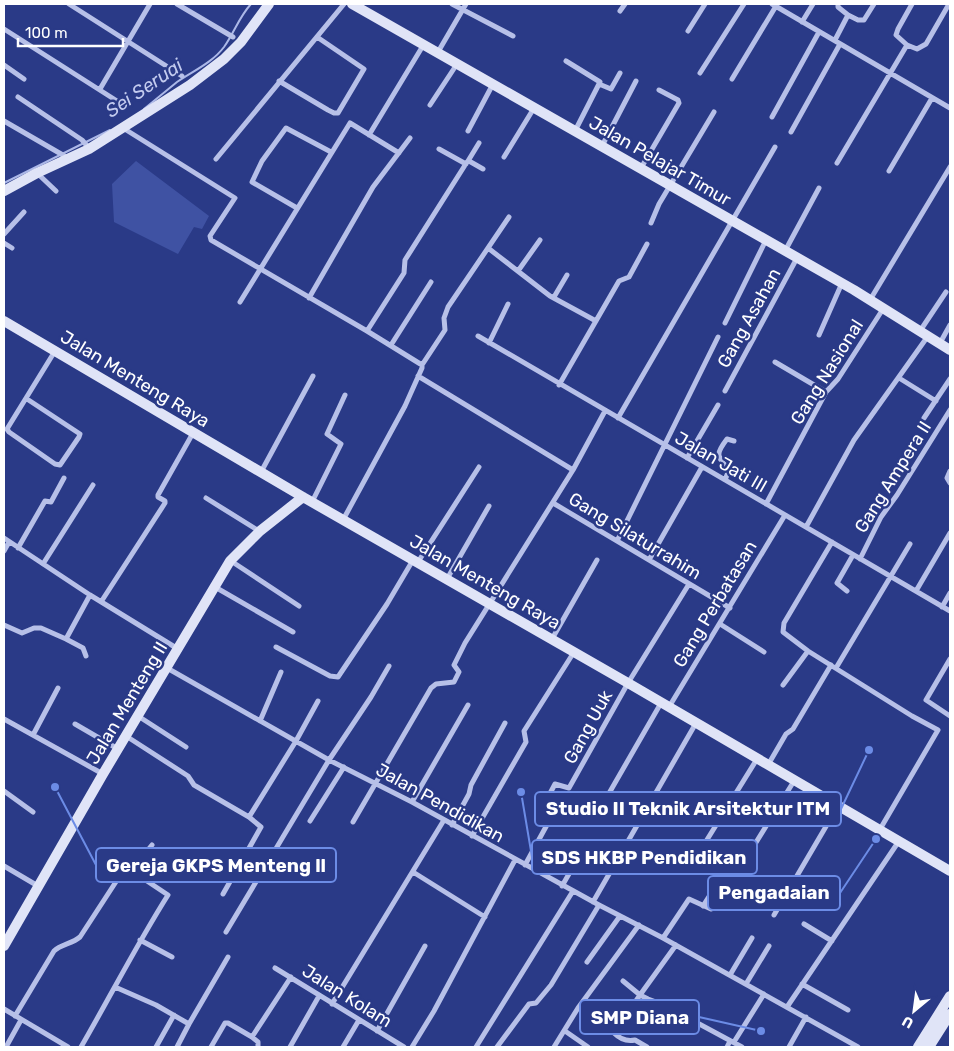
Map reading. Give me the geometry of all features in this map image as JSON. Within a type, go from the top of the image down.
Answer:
[{"type":"street","points":[[68,4],[182,76]]},
{"type":"street","points":[[100,89],[150,4]]},
{"type":"street","points":[[177,4],[231,36]]},
{"type":"street","points":[[4,191],[86,144],[122,127],[190,85],[224,59],[241,42],[269,4]]},
{"type":"street","points":[[216,159],[344,4]]},
{"type":"street","name":"Jalan Pelajar Timur","points":[[352,4],[842,283],[950,350]]},
{"type":"street","points":[[452,4],[513,36]]},
{"type":"street","points":[[438,52],[466,4]]},
{"type":"street","points":[[620,11],[625,4]]},
{"type":"street","points":[[688,31],[704,4]]},
{"type":"street","points":[[700,73],[744,4]]},
{"type":"street","points":[[802,22],[813,4]]},
{"type":"street","points":[[838,4],[838,8],[858,20],[864,20],[874,4]]},
{"type":"street","points":[[912,4],[896,33],[907,44],[917,48],[926,44],[949,4]]},
{"type":"street","points":[[732,79],[774,5],[950,107]]},
{"type":"street","points":[[791,132],[837,42],[848,15]]},
{"type":"street","points":[[4,29],[117,101]]},
{"type":"street","points":[[772,117],[819,32]]},
{"type":"street","points":[[279,81],[328,110],[338,113],[364,69],[317,37]]},
{"type":"street","points":[[369,135],[424,44]]},
{"type":"street","points":[[837,163],[907,44]]},
{"type":"street","points":[[566,61],[599,80],[599,84],[575,131]]},
{"type":"street","points":[[430,106],[457,63]]},
{"type":"street","points":[[4,64],[24,79]]},
{"type":"street","points":[[599,84],[611,89],[620,73]]},
{"type":"street","points":[[602,146],[636,81]]},
{"type":"street","points":[[468,131],[493,84]]},
{"type":"street","points":[[641,169],[679,103],[678,100],[659,90]]},
{"type":"street","points":[[18,97],[86,144]]},
{"type":"street","points":[[889,171],[932,98]]},
{"type":"street","points":[[504,157],[534,108]]},
{"type":"street","points":[[651,223],[656,210],[714,112]]},
{"type":"street","points":[[4,121],[66,157]]},
{"type":"street","points":[[240,302],[350,123],[399,153]]},
{"type":"street","points":[[122,127],[234,198],[210,239],[422,365]]},
{"type":"street","points":[[297,208],[252,182],[262,161],[286,128],[331,152]]},
{"type":"street","points":[[309,298],[374,187],[410,138]]},
{"type":"street","points":[[367,331],[404,273],[406,260],[479,143]]},
{"type":"street","points":[[618,418],[774,147]]},
{"type":"street","points":[[439,149],[483,169]]},
{"type":"street","points":[[870,300],[950,167]]},
{"type":"street","points":[[36,173],[56,191]]},
{"type":"street","points":[[785,251],[819,188]]},
{"type":"street","points":[[4,234],[24,212]]},
{"type":"street","points":[[343,520],[405,406],[422,365],[445,329],[444,318],[448,307],[509,217]]},
{"type":"street","points":[[518,271],[540,240]]},
{"type":"street","points":[[725,323],[766,240]]},
{"type":"street","points":[[4,243],[12,248]]},
{"type":"street","points":[[559,385],[619,280],[629,277],[647,244]]},
{"type":"street","points":[[488,248],[554,297],[596,321]]},
{"type":"street","name":"Gang Asahan","points":[[725,391],[797,258]]},
{"type":"street","points":[[554,297],[567,275]]},
{"type":"street","points":[[391,345],[431,282]]},
{"type":"street","points":[[819,334],[842,283]]},
{"type":"street","points":[[806,527],[854,440],[899,378],[946,292]]},
{"type":"street","points":[[489,343],[508,304]]},
{"type":"street","name":"Gang Nasional","points":[[766,504],[826,392],[838,379],[883,308]]},
{"type":"street","name":"Jalan Menteng Raya","points":[[4,321],[307,500],[552,639],[879,831],[950,870]]},
{"type":"street","points":[[940,343],[950,325]]},
{"type":"street","name":"Jalan Jati III","points":[[478,336],[559,385],[950,611]]},
{"type":"street","points":[[616,541],[718,337]]},
{"type":"street","points":[[27,399],[80,434],[80,437],[60,465],[55,464],[8,430],[9,424],[27,399],[55,351]]},
{"type":"street","points":[[775,362],[826,392]]},
{"type":"street","points":[[261,472],[313,376]]},
{"type":"street","points":[[418,376],[572,470]]},
{"type":"street","points":[[899,378],[936,401]]},
{"type":"street","points":[[924,418],[950,379]]},
{"type":"street","points":[[307,500],[341,444],[327,434],[345,395]]},
{"type":"street","points":[[687,458],[718,405]]},
{"type":"street","name":"Gang Ampera II","points":[[860,559],[881,517],[897,495],[950,410]]},
{"type":"street","points":[[354,822],[432,686],[454,682],[459,672],[454,665],[489,604],[553,502],[605,411]]},
{"type":"street","points":[[101,602],[165,503],[165,501],[158,497],[158,494],[193,432]]},
{"type":"street","points":[[725,480],[729,470],[718,454],[726,439],[734,441]]},
{"type":"street","points":[[276,647],[330,676],[338,677],[479,467]]},
{"type":"street","points":[[649,560],[702,467]]},
{"type":"street","points":[[950,471],[947,478],[950,483]]},
{"type":"street","points":[[18,548],[45,501],[51,502],[64,478]]},
{"type":"street","points":[[43,564],[93,485]]},
{"type":"street","points":[[206,498],[260,532]]},
{"type":"street","name":"Jalan Menteng II","points":[[4,946],[103,774],[230,561],[260,532],[307,500]]},
{"type":"street","name":"Gang Silaturrahim","points":[[553,502],[730,608]]},
{"type":"street","points":[[446,579],[489,506]]},
{"type":"street","name":"Gang Perbatasan","points":[[604,802],[665,705],[720,624],[785,515]]},
{"type":"street","points":[[916,591],[950,533]]},
{"type":"street","points":[[4,550],[6,540],[101,602],[178,649]]},
{"type":"street","points":[[832,542],[782,627],[784,633],[808,652],[938,730],[879,831]]},
{"type":"street","points":[[836,668],[910,544]]},
{"type":"street","points":[[847,591],[838,583],[853,555]]},
{"type":"street","points":[[552,639],[597,560]]},
{"type":"street","points":[[230,561],[299,606]]},
{"type":"street","name":"Gang Uuk","points":[[525,865],[548,823],[538,816],[555,784],[569,788],[628,683],[689,584]]},
{"type":"street","points":[[214,587],[293,632]]},
{"type":"street","points":[[942,607],[950,593]]},
{"type":"street","points":[[66,639],[90,595]]},
{"type":"street","points":[[720,624],[764,652]]},
{"type":"street","points":[[4,625],[22,633],[34,628],[45,628],[83,648],[86,656]]},
{"type":"street","points":[[472,836],[526,742],[524,731],[574,652]]},
{"type":"street","points":[[783,685],[808,652]]},
{"type":"street","points":[[950,659],[926,700],[950,716]]},
{"type":"street","points":[[768,766],[786,734],[793,729],[830,665]]},
{"type":"street","points":[[226,932],[329,760],[390,666]]},
{"type":"street","name":"Jalan Pendidikan","points":[[167,668],[329,760],[412,802],[562,886],[676,945],[858,1047]]},
{"type":"street","points":[[260,721],[281,672]]},
{"type":"street","points":[[33,735],[58,688]]},
{"type":"street","points":[[249,817],[296,741],[318,701]]},
{"type":"street","points":[[412,802],[468,705]]},
{"type":"street","points":[[138,716],[186,747]]},
{"type":"street","points":[[4,719],[103,774]]},
{"type":"street","points":[[452,825],[505,723]]},
{"type":"street","points":[[593,902],[696,723]]},
{"type":"street","points":[[75,724],[118,749]]},
{"type":"street","points":[[126,736],[188,776],[194,785],[249,817],[261,828],[223,894]]},
{"type":"street","points":[[685,866],[705,842],[757,759]]},
{"type":"street","points":[[310,821],[344,767]]},
{"type":"street","points":[[748,857],[794,781]]},
{"type":"street","points":[[4,791],[33,812]]},
{"type":"street","points":[[774,915],[838,806]]},
{"type":"street","points":[[332,1004],[444,820]]},
{"type":"street","points":[[787,1007],[899,841]]},
{"type":"street","points":[[15,1016],[54,951],[57,948],[71,944],[80,937],[117,879],[128,866],[143,856],[152,845]]},
{"type":"street","points":[[562,886],[581,853]]},
{"type":"street","points":[[703,906],[734,857]]},
{"type":"street","points":[[412,1047],[434,1011],[515,860]]},
{"type":"street","points":[[4,866],[38,886]]},
{"type":"street","points":[[81,1047],[140,940],[168,894],[144,880],[128,866]]},
{"type":"street","points":[[412,872],[485,917]]},
{"type":"street","points":[[476,1047],[573,891]]},
{"type":"street","points":[[663,938],[689,899],[711,910]]},
{"type":"street","points":[[497,1047],[529,1004],[536,1003],[551,985],[599,905]]},
{"type":"street","points":[[586,962],[620,916]]},
{"type":"street","points":[[804,924],[832,941]]},
{"type":"street","points":[[554,1047],[578,1008],[639,925]]},
{"type":"street","points":[[730,975],[752,938]]},
{"type":"street","points":[[140,940],[172,957]]},
{"type":"street","points":[[647,1047],[635,1040],[627,1042],[614,1033],[676,945]]},
{"type":"street","points":[[377,1031],[425,946]]},
{"type":"street","points":[[746,984],[769,946]]},
{"type":"street","points":[[176,1047],[228,956]]},
{"type":"street","name":"Jalan Kolam","points":[[276,968],[404,1047]]},
{"type":"street","points":[[252,1037],[291,978]]},
{"type":"street","points":[[623,981],[648,999],[664,1005],[742,1047]]},
{"type":"street","points":[[802,984],[848,1010]]},
{"type":"street","points":[[115,987],[156,1005],[189,1024]]},
{"type":"street","points":[[726,1047],[732,1042],[764,994]]},
{"type":"street","points":[[290,1047],[319,996]]},
{"type":"street","points":[[918,1047],[950,996]]},
{"type":"street","points":[[4,1009],[68,1047]]},
{"type":"street","points":[[929,1047],[950,1014]]},
{"type":"street","points":[[156,1047],[174,1015]]},
{"type":"street","points":[[789,1047],[806,1017]]},
{"type":"street","points":[[6,1047],[21,1020]]},
{"type":"street","points":[[343,1047],[359,1020]]},
{"type":"street","points":[[211,1047],[224,1023],[228,1023],[252,1037],[258,1042],[258,1047]]},
{"type":"street","points":[[564,1031],[588,1047]]},
{"type":"shaded area","points":[[136,161],[209,216],[202,229],[194,227],[178,254],[114,222],[112,184]]},
{"type":"waterway","name":"Sei Seruai","points":[[144,109],[177,82],[219,53],[228,42],[243,14],[251,4]]},
{"type":"waterway","name":"Sei Seruai","points":[[4,183],[110,130]]},
{"type":"place","name":"Studio II Teknik Arsitektur ITM","points":[[869,750]]},
{"type":"place","name":"Gereja GKPS Menteng ll","points":[[55,787]]},
{"type":"place","name":"SDS HKBP Pendidikan","points":[[521,792]]},
{"type":"place","name":"Pengadaian","points":[[876,839]]},
{"type":"place","name":"SMP Diana","points":[[761,1031]]}]
